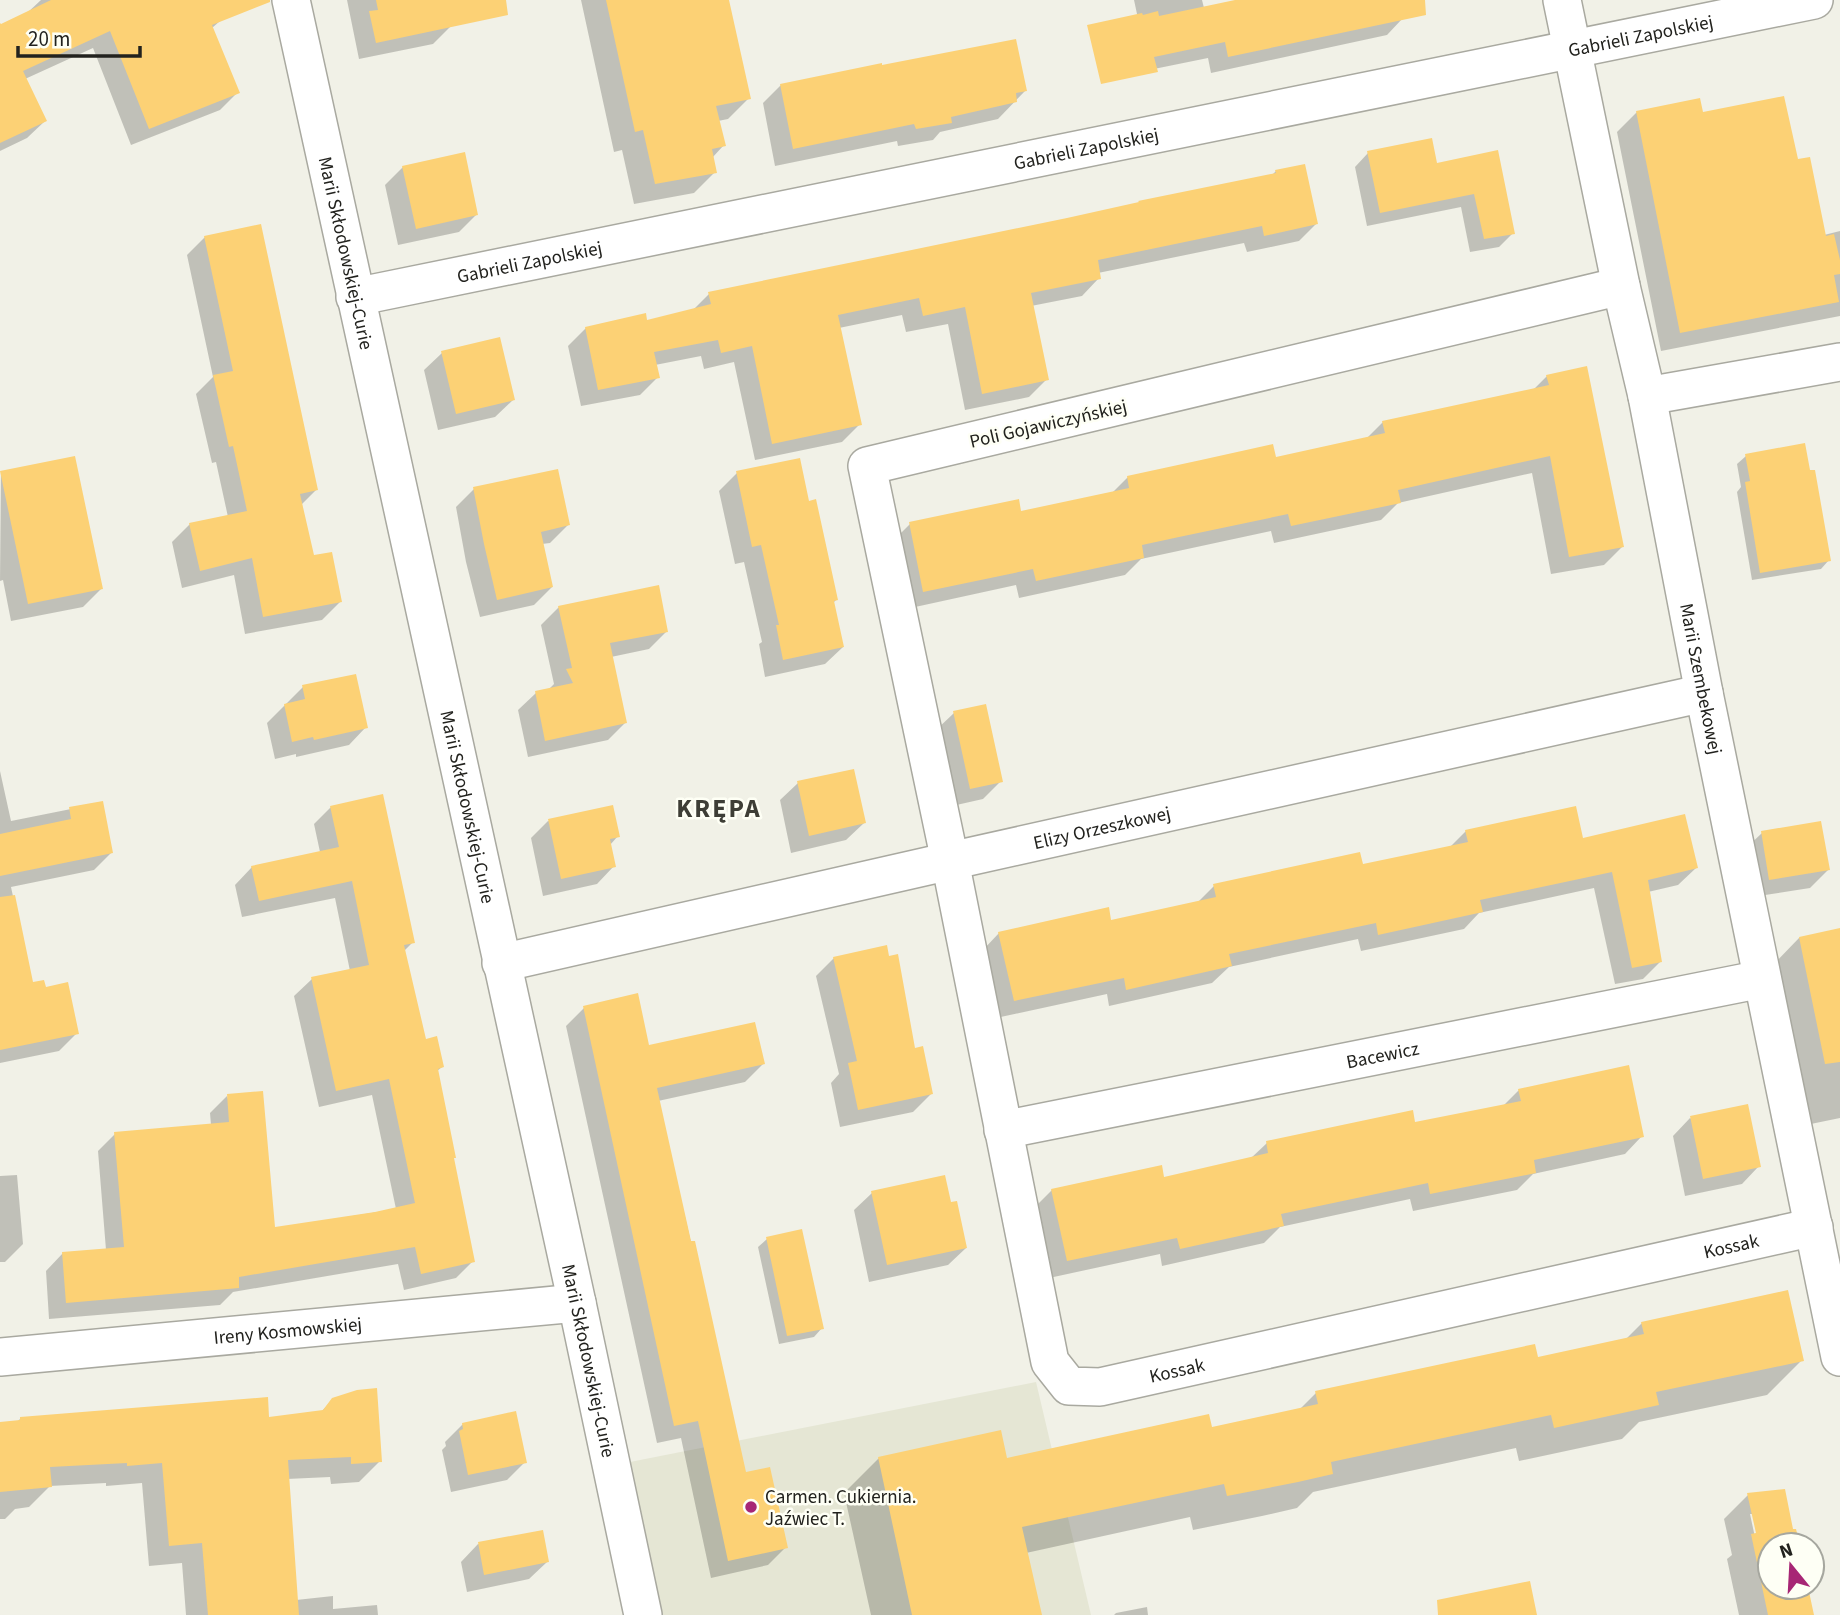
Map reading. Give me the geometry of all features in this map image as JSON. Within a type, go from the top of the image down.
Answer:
[{"type":"street","name":"Marii Skłodowskiej-Curie","points":[[291,0],[643,1615]]},
{"type":"street","name":"Marii Szembekowej","points":[[1562,0],[1621,286],[1647,396],[1704,693],[1840,1357]]},
{"type":"street","name":"Gabrieli Zapolskiej","points":[[355,297],[1814,0]]},
{"type":"street","name":"Poli Gojawiczyńskiej","points":[[950,861],[867,466],[1621,286]]},
{"type":"street","points":[[1647,396],[1840,362]]},
{"type":"street","name":"Elizy Orzeszkowej","points":[[501,963],[1704,693]]},
{"type":"street","name":"Kossak","points":[[950,861],[1050,1362],[1069,1386],[1100,1387],[1814,1227]]},
{"type":"street","name":"Bacewicz","points":[[1003,1130],[1762,979]]},
{"type":"street","name":"Ireny Kosmowskiej","points":[[0,1357],[576,1303]]},
{"type":"shaded area","points":[[1036,1382],[1091,1615],[662,1615],[630,1462]]},
{"type":"building","points":[[51,0],[270,2],[212,25],[240,93],[149,129],[110,31],[23,71],[47,121],[0,143],[0,23]]},
{"type":"building","points":[[376,0],[506,0],[508,15],[376,43],[369,11],[378,10]]},
{"type":"building","points":[[606,0],[729,0],[751,99],[716,106],[726,146],[712,149],[717,173],[655,184],[643,130],[635,132]]},
{"type":"building","points":[[1235,0],[1425,0],[1426,15],[1228,57],[1225,42],[1154,57],[1158,72],[1101,84],[1087,25],[1158,11],[1159,16]]},
{"type":"building","points":[[1016,39],[1027,91],[1016,93],[1017,102],[951,117],[952,123],[916,129],[914,124],[793,149],[780,84]]},
{"type":"building","points":[[1784,96],[1798,159],[1810,157],[1826,236],[1834,234],[1840,260],[1840,274],[1834,275],[1839,302],[1680,333],[1636,111],[1700,98],[1703,112]]},
{"type":"building","points":[[1432,138],[1437,163],[1498,150],[1515,234],[1484,239],[1474,194],[1380,213],[1367,151]]},
{"type":"building","points":[[465,152],[478,215],[416,229],[402,166]]},
{"type":"building","points":[[1305,164],[1318,224],[1264,236],[1262,226],[1098,260],[1101,279],[1031,293],[1049,380],[982,394],[965,307],[923,316],[919,298],[838,315],[862,425],[772,444],[752,346],[721,353],[718,340],[654,352],[660,378],[598,390],[585,327],[646,313],[647,320],[711,304],[708,292],[1067,218],[1276,173],[1275,170]]},
{"type":"building","points":[[261,224],[318,490],[300,494],[314,555],[332,552],[342,602],[263,617],[252,558],[200,571],[189,523],[247,511],[233,446],[229,447],[213,375],[233,371],[204,236]]},
{"type":"building","points":[[500,337],[515,400],[456,414],[441,351]]},
{"type":"building","points":[[1587,366],[1624,547],[1569,557],[1550,456],[1398,490],[1401,503],[1291,526],[1288,514],[1179,537],[1142,545],[1144,558],[1036,581],[1033,569],[923,592],[909,522],[1019,499],[1021,511],[1129,488],[1127,476],[1273,444],[1276,457],[1385,433],[1382,421],[1549,385],[1546,375]]},
{"type":"building","points":[[1805,443],[1810,470],[1815,470],[1831,561],[1760,573],[1745,482],[1750,481],[1745,454]]},
{"type":"building","points":[[75,456],[103,589],[28,604],[0,471]]},
{"type":"building","points":[[800,458],[809,501],[816,499],[838,600],[834,601],[844,647],[783,660],[776,625],[779,625],[761,545],[752,547],[736,471]]},
{"type":"building","points":[[558,469],[570,525],[541,532],[553,587],[497,600],[473,487]]},
{"type":"building","points":[[659,585],[668,632],[610,643],[627,723],[545,741],[535,691],[573,683],[566,669],[572,668],[558,606]]},
{"type":"building","points":[[356,674],[368,728],[292,742],[284,704],[305,699],[302,685]]},
{"type":"building","points":[[986,704],[1003,782],[970,789],[953,711]]},
{"type":"building","points":[[854,769],[866,823],[809,836],[797,781]]},
{"type":"building","points":[[383,794],[415,943],[404,945],[426,1039],[437,1036],[444,1067],[438,1069],[475,1262],[421,1274],[415,1247],[239,1277],[239,1288],[66,1303],[62,1252],[124,1247],[114,1132],[229,1122],[227,1094],[263,1091],[275,1227],[375,1212],[415,1203],[389,1079],[336,1091],[311,977],[369,965],[352,881],[259,901],[251,866],[339,847],[330,806]]},
{"type":"building","points":[[103,801],[113,853],[0,876],[0,834],[71,819],[69,807]]},
{"type":"building","points":[[613,805],[620,837],[610,839],[616,867],[561,879],[548,819]]},
{"type":"building","points":[[1576,806],[1583,838],[1685,814],[1698,868],[1648,880],[1662,962],[1632,968],[1612,872],[1480,900],[1483,912],[1378,935],[1376,923],[1229,954],[1232,966],[1126,990],[1124,978],[1014,1001],[998,932],[1109,907],[1111,920],[1216,897],[1213,884],[1360,852],[1363,864],[1468,842],[1465,830]]},
{"type":"building","points":[[1821,821],[1830,870],[1769,880],[1761,831]]},
{"type":"building","points":[[15,895],[33,982],[44,980],[46,987],[68,982],[79,1034],[0,1050],[0,897]]},
{"type":"building","points":[[1840,928],[1840,1062],[1825,1064],[1799,937]]},
{"type":"building","points":[[887,945],[889,956],[898,954],[915,1048],[923,1046],[933,1094],[858,1110],[848,1063],[857,1061],[833,957]]},
{"type":"building","points":[[638,993],[649,1045],[755,1022],[765,1064],[657,1088],[691,1241],[695,1241],[746,1472],[770,1467],[788,1548],[728,1561],[698,1421],[674,1426],[583,1006]]},
{"type":"building","points":[[1629,1065],[1644,1137],[1534,1160],[1536,1173],[1430,1194],[1428,1183],[1281,1214],[1284,1226],[1180,1249],[1177,1238],[1067,1261],[1051,1189],[1162,1165],[1164,1177],[1268,1153],[1266,1141],[1413,1110],[1415,1122],[1521,1101],[1518,1089]]},
{"type":"building","points":[[1748,1104],[1761,1167],[1703,1179],[1690,1116]]},
{"type":"building","points":[[945,1175],[951,1202],[957,1201],[967,1248],[887,1265],[871,1191]]},
{"type":"building","points":[[802,1229],[824,1329],[787,1336],[766,1237]]},
{"type":"building","points":[[1788,1290],[1804,1361],[1656,1392],[1659,1405],[1554,1428],[1551,1415],[1331,1462],[1333,1474],[1298,1482],[1227,1496],[1224,1484],[1022,1527],[1042,1615],[912,1615],[878,1457],[1001,1430],[1007,1458],[1209,1414],[1212,1427],[1318,1404],[1315,1391],[1535,1344],[1538,1357],[1644,1334],[1641,1322]]},
{"type":"building","points":[[377,1388],[382,1462],[351,1464],[351,1457],[288,1460],[299,1615],[208,1615],[202,1543],[169,1546],[162,1463],[50,1467],[52,1487],[0,1492],[0,1422],[20,1420],[20,1417],[268,1397],[269,1417],[323,1410],[332,1398],[357,1390]]},
{"type":"building","points":[[516,1411],[527,1463],[468,1475],[459,1431],[463,1429],[462,1423]]},
{"type":"building","points":[[1785,1489],[1793,1529],[1796,1531],[1756,1533],[1747,1493]]},
{"type":"building","points":[[543,1530],[549,1562],[484,1575],[478,1542]]},
{"type":"building","points":[[1756,1533],[1756,1558],[1751,1534]]},
{"type":"building","points":[[1530,1581],[1537,1615],[1438,1615],[1437,1600]]},
{"type":"building","points":[[1765,1601],[1811,1601],[1814,1615],[1768,1615]]},
{"type":"place","name":"Carmen. Cukiernia. Jaźwiec T.","points":[[751,1507]]},
{"type":"district","name":"KRĘPA","points":[[719,808]]}]
